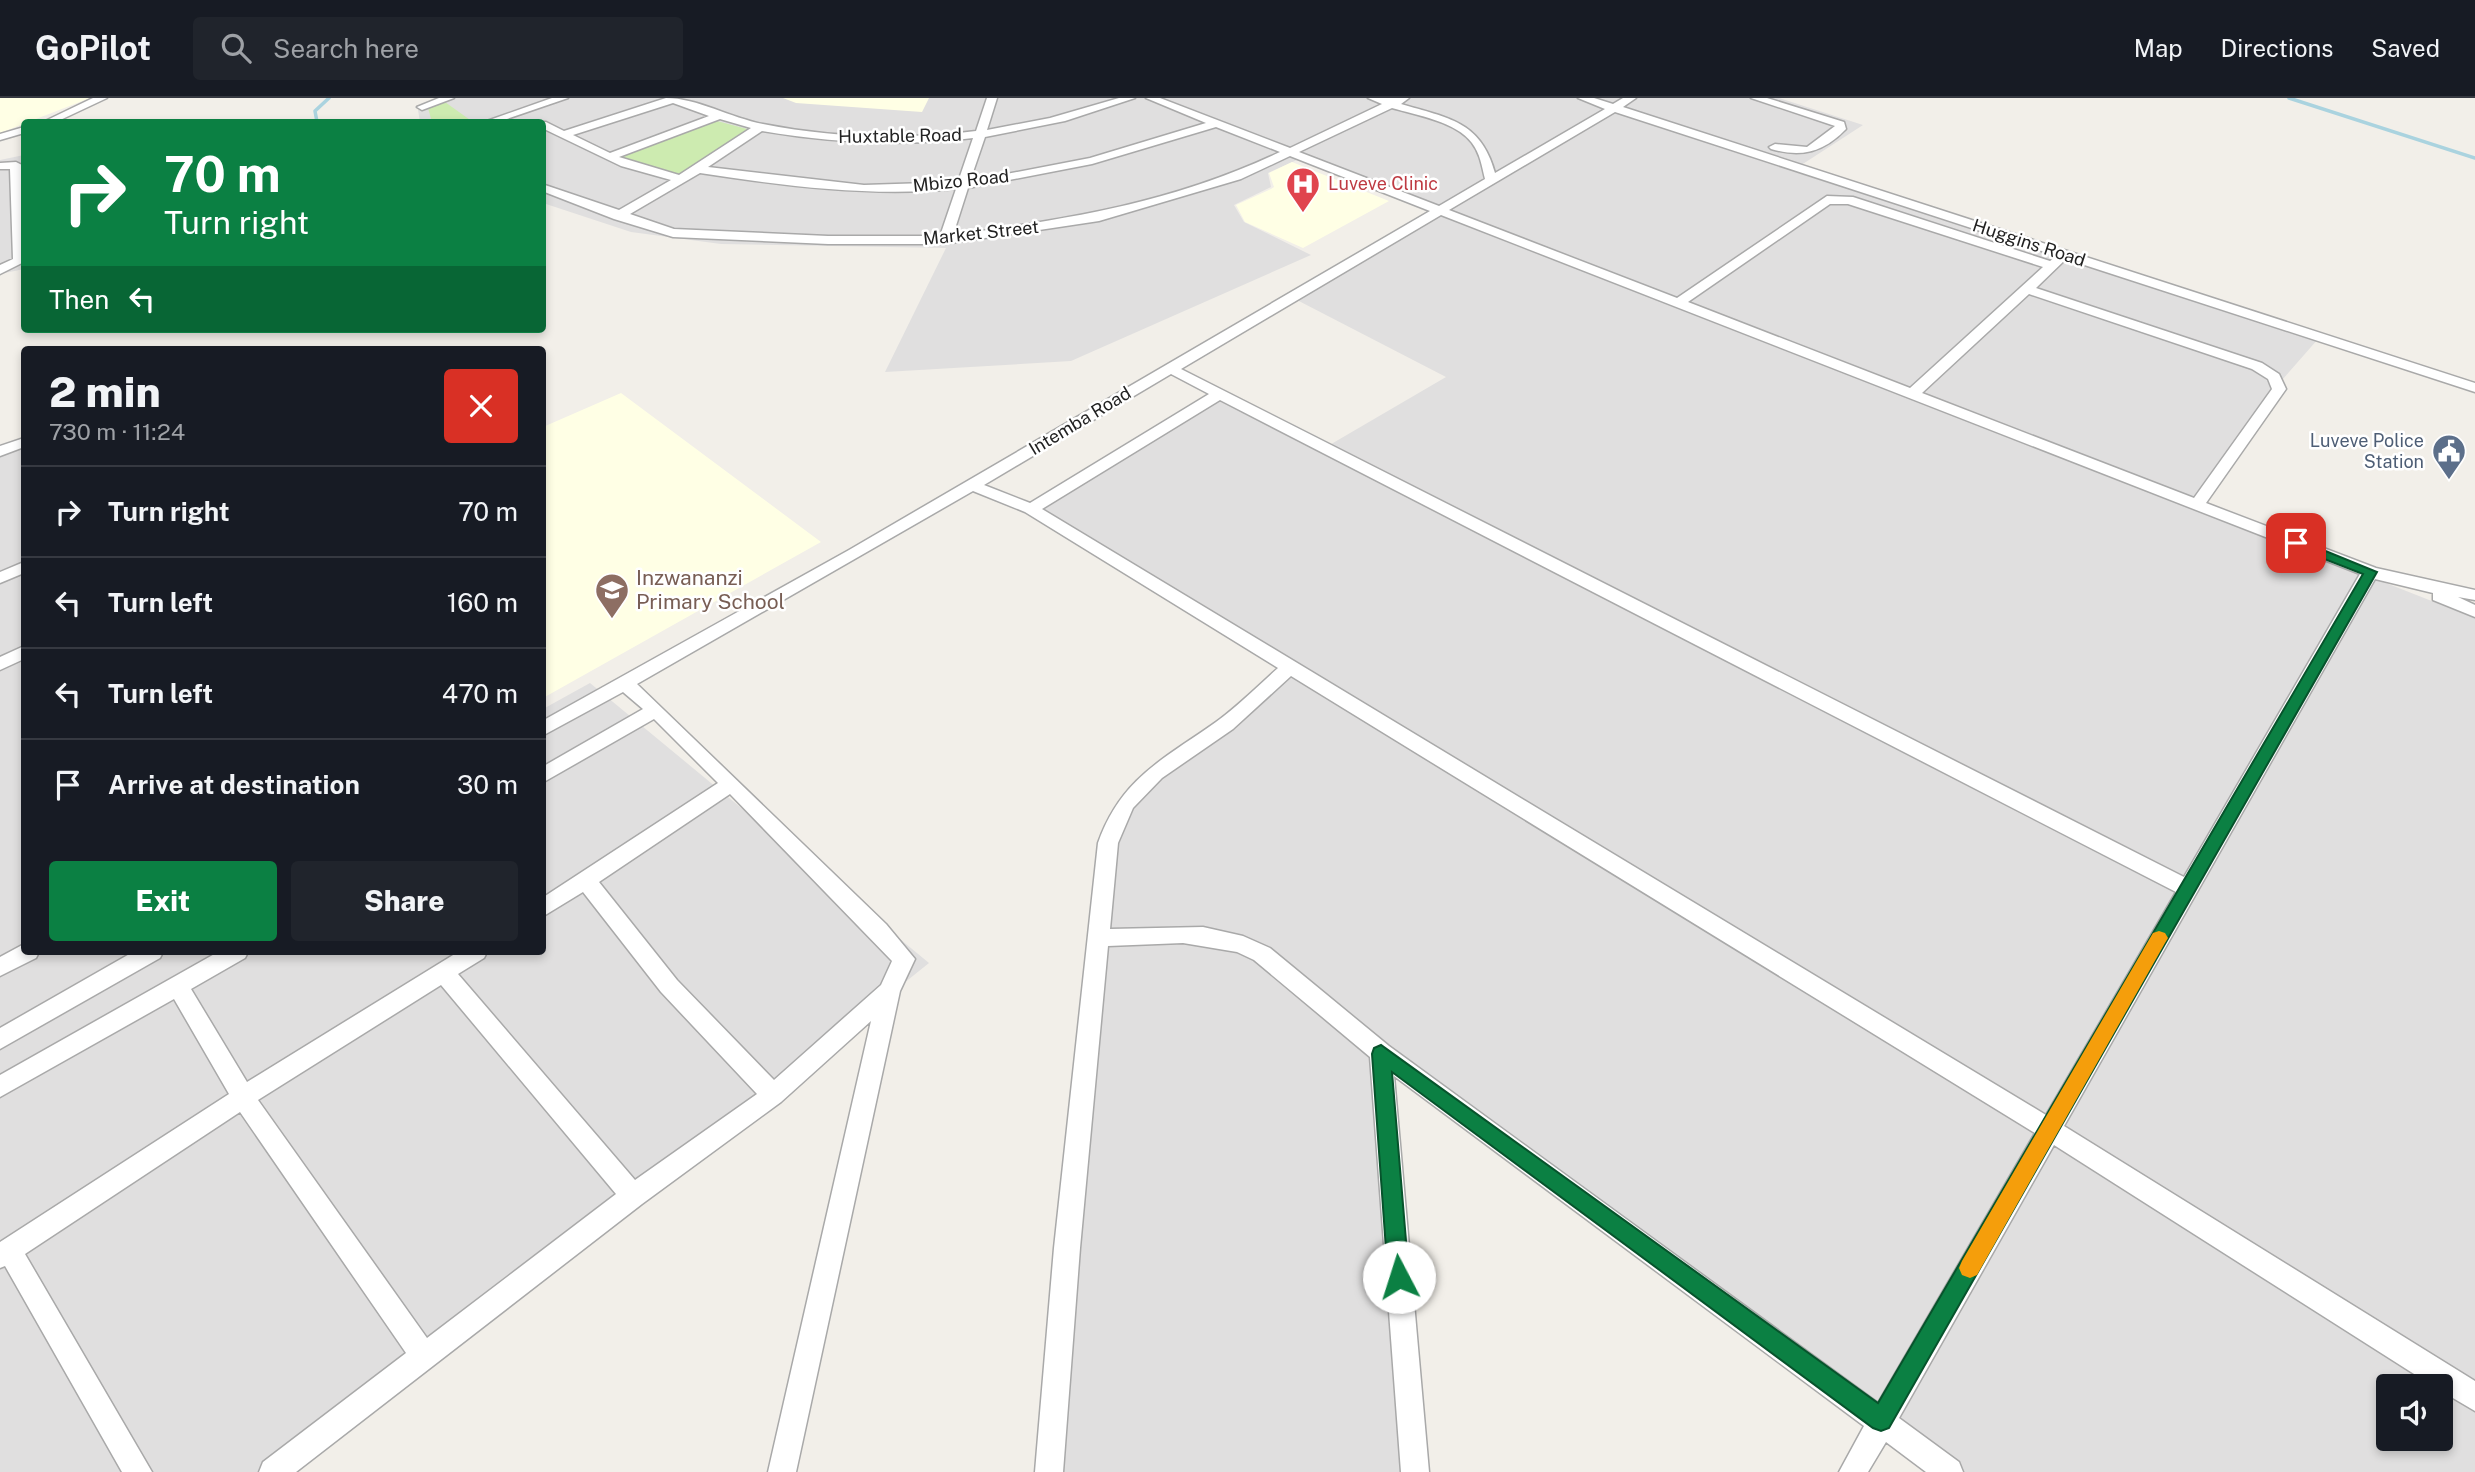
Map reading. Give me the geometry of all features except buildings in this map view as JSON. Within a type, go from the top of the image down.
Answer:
[{"type":"street","points":[[55,119],[102,98]]},
{"type":"street","points":[[422,103],[449,98]]},
{"type":"street","points":[[499,119],[563,98]]},
{"type":"street","points":[[945,240],[982,135],[992,98]]},
{"type":"street","name":"Huxtable Road","points":[[673,99],[760,127],[820,136],[880,140],[982,135],[1050,121],[1130,98]]},
{"type":"street","points":[[1151,98],[2371,572],[2413,584],[2475,595]]},
{"type":"street","points":[[1373,98],[1472,136],[1481,149],[1491,181]]},
{"type":"street","name":"Market Street","points":[[546,189],[618,216],[673,233],[828,240],[945,240],[1046,227],[1134,209],[1237,177],[1404,98]]},
{"type":"street","name":"Huggins Road","points":[[1583,98],[1623,101],[2065,255],[2475,388]]},
{"type":"street","points":[[1623,101],[1797,154],[1807,153],[1841,129],[1840,124],[1756,98]]},
{"type":"street","points":[[565,134],[673,99]]},
{"type":"street","name":"Intemba Road","points":[[546,728],[972,485],[1442,211],[1623,101]]},
{"type":"street","points":[[518,113],[532,119]]},
{"type":"street","points":[[609,157],[719,116]]},
{"type":"street","name":"Mbizo Road","points":[[698,169],[833,186],[897,188],[963,185],[1104,159],[1218,123]]},
{"type":"street","points":[[546,125],[609,157],[679,180]]},
{"type":"street","points":[[618,216],[698,169],[760,127]]},
{"type":"street","points":[[0,136],[21,131]]},
{"type":"street","points":[[0,166],[16,165],[19,261],[0,270]]},
{"type":"street","points":[[1679,302],[1828,200],[1849,200],[2052,266]]},
{"type":"street","points":[[1913,393],[2065,255]]},
{"type":"street","points":[[2026,289],[2257,366],[2274,377],[2279,389],[2197,505]]},
{"type":"street","points":[[1169,368],[2187,888]]},
{"type":"street","points":[[1031,509],[1219,395]]},
{"type":"street","points":[[972,485],[1031,509],[1291,666],[2050,1130],[2475,1398]]},
{"type":"street","points":[[0,578],[21,568]]},
{"type":"street","points":[[1853,1472],[2371,572]]},
{"type":"street","points":[[2413,584],[2475,611]]},
{"type":"street","points":[[0,664],[21,654]]},
{"type":"street","points":[[1049,1472],[1067,1248],[1108,843],[1120,810],[1134,791],[1155,773],[1226,724],[1291,666]]},
{"type":"street","points":[[624,683],[656,710],[901,953],[904,959],[890,990],[782,1472]]},
{"type":"street","points":[[546,774],[656,710]]},
{"type":"street","points":[[546,906],[731,784]]},
{"type":"street","points":[[586,881],[627,937],[669,986],[774,1095]]},
{"type":"street","points":[[1100,938],[1180,934],[1212,936],[1243,943],[1262,954],[1381,1054],[1949,1472]]},
{"type":"street","points":[[3,960],[21,954]]},
{"type":"street","points":[[0,1039],[147,955]]},
{"type":"street","points":[[0,1087],[232,955]]},
{"type":"street","points":[[138,1472],[4,1253],[243,1097],[471,955]]},
{"type":"street","points":[[444,973],[633,1196]]},
{"type":"street","points":[[178,986],[243,1097],[424,1356]]},
{"type":"street","points":[[273,1472],[633,1196],[774,1095],[890,990]]},
{"type":"street","points":[[1381,1054],[1415,1472]]},
{"type":"shaded area","points":[[0,98],[90,98],[36,119],[21,119],[21,125],[0,133]]},
{"type":"shaded area","points":[[454,98],[1779,98],[1863,125],[1792,171],[2318,339],[2275,388],[2190,506],[2475,618],[2475,1472],[1951,1472],[1380,1047],[1412,1472],[1059,1472],[1114,842],[1138,793],[1297,664],[1036,508],[1219,397],[1321,450],[1446,377],[1295,299],[1447,211],[1306,156],[1268,173],[1271,187],[1234,205],[1244,222],[1311,255],[1071,361],[885,372],[946,248],[721,244],[631,232],[546,204],[546,119],[420,119],[418,110]]},
{"type":"shaded area","points":[[783,98],[929,98],[922,112],[796,103]]},
{"type":"shaded area","points":[[21,156],[21,270],[0,274],[0,160]]},
{"type":"shaded area","name":"Luveve Clinic","points":[[1292,162],[1389,201],[1303,248],[1245,222],[1236,205],[1274,187],[1269,173]]},
{"type":"shaded area","name":"Inzwananzi Primary School","points":[[621,393],[821,542],[546,696],[546,426]]},
{"type":"shaded area","points":[[21,438],[21,955],[546,955],[546,707],[590,683],[929,963],[296,1472],[0,1472],[0,446]]},
{"type":"green space","points":[[445,102],[469,119],[431,119],[428,108]]},
{"type":"green space","points":[[717,121],[751,130],[679,176],[618,157]]},
{"type":"waterway","points":[[316,119],[315,111],[329,98]]},
{"type":"waterway","points":[[2289,98],[2475,158]]},
{"type":"slow traffic","points":[[1970,1268],[2159,938]]},
{"type":"place","name":"Luveve Clinic","points":[[1303,214]]},
{"type":"place","name":"Luveve Police Station","points":[[2449,481]]},
{"type":"place","name":"Inzwananzi Primary School","points":[[612,620]]},
{"type":"route","points":[[1399,1277],[1381,1054],[1881,1420],[2371,572],[2296,543]]}]
